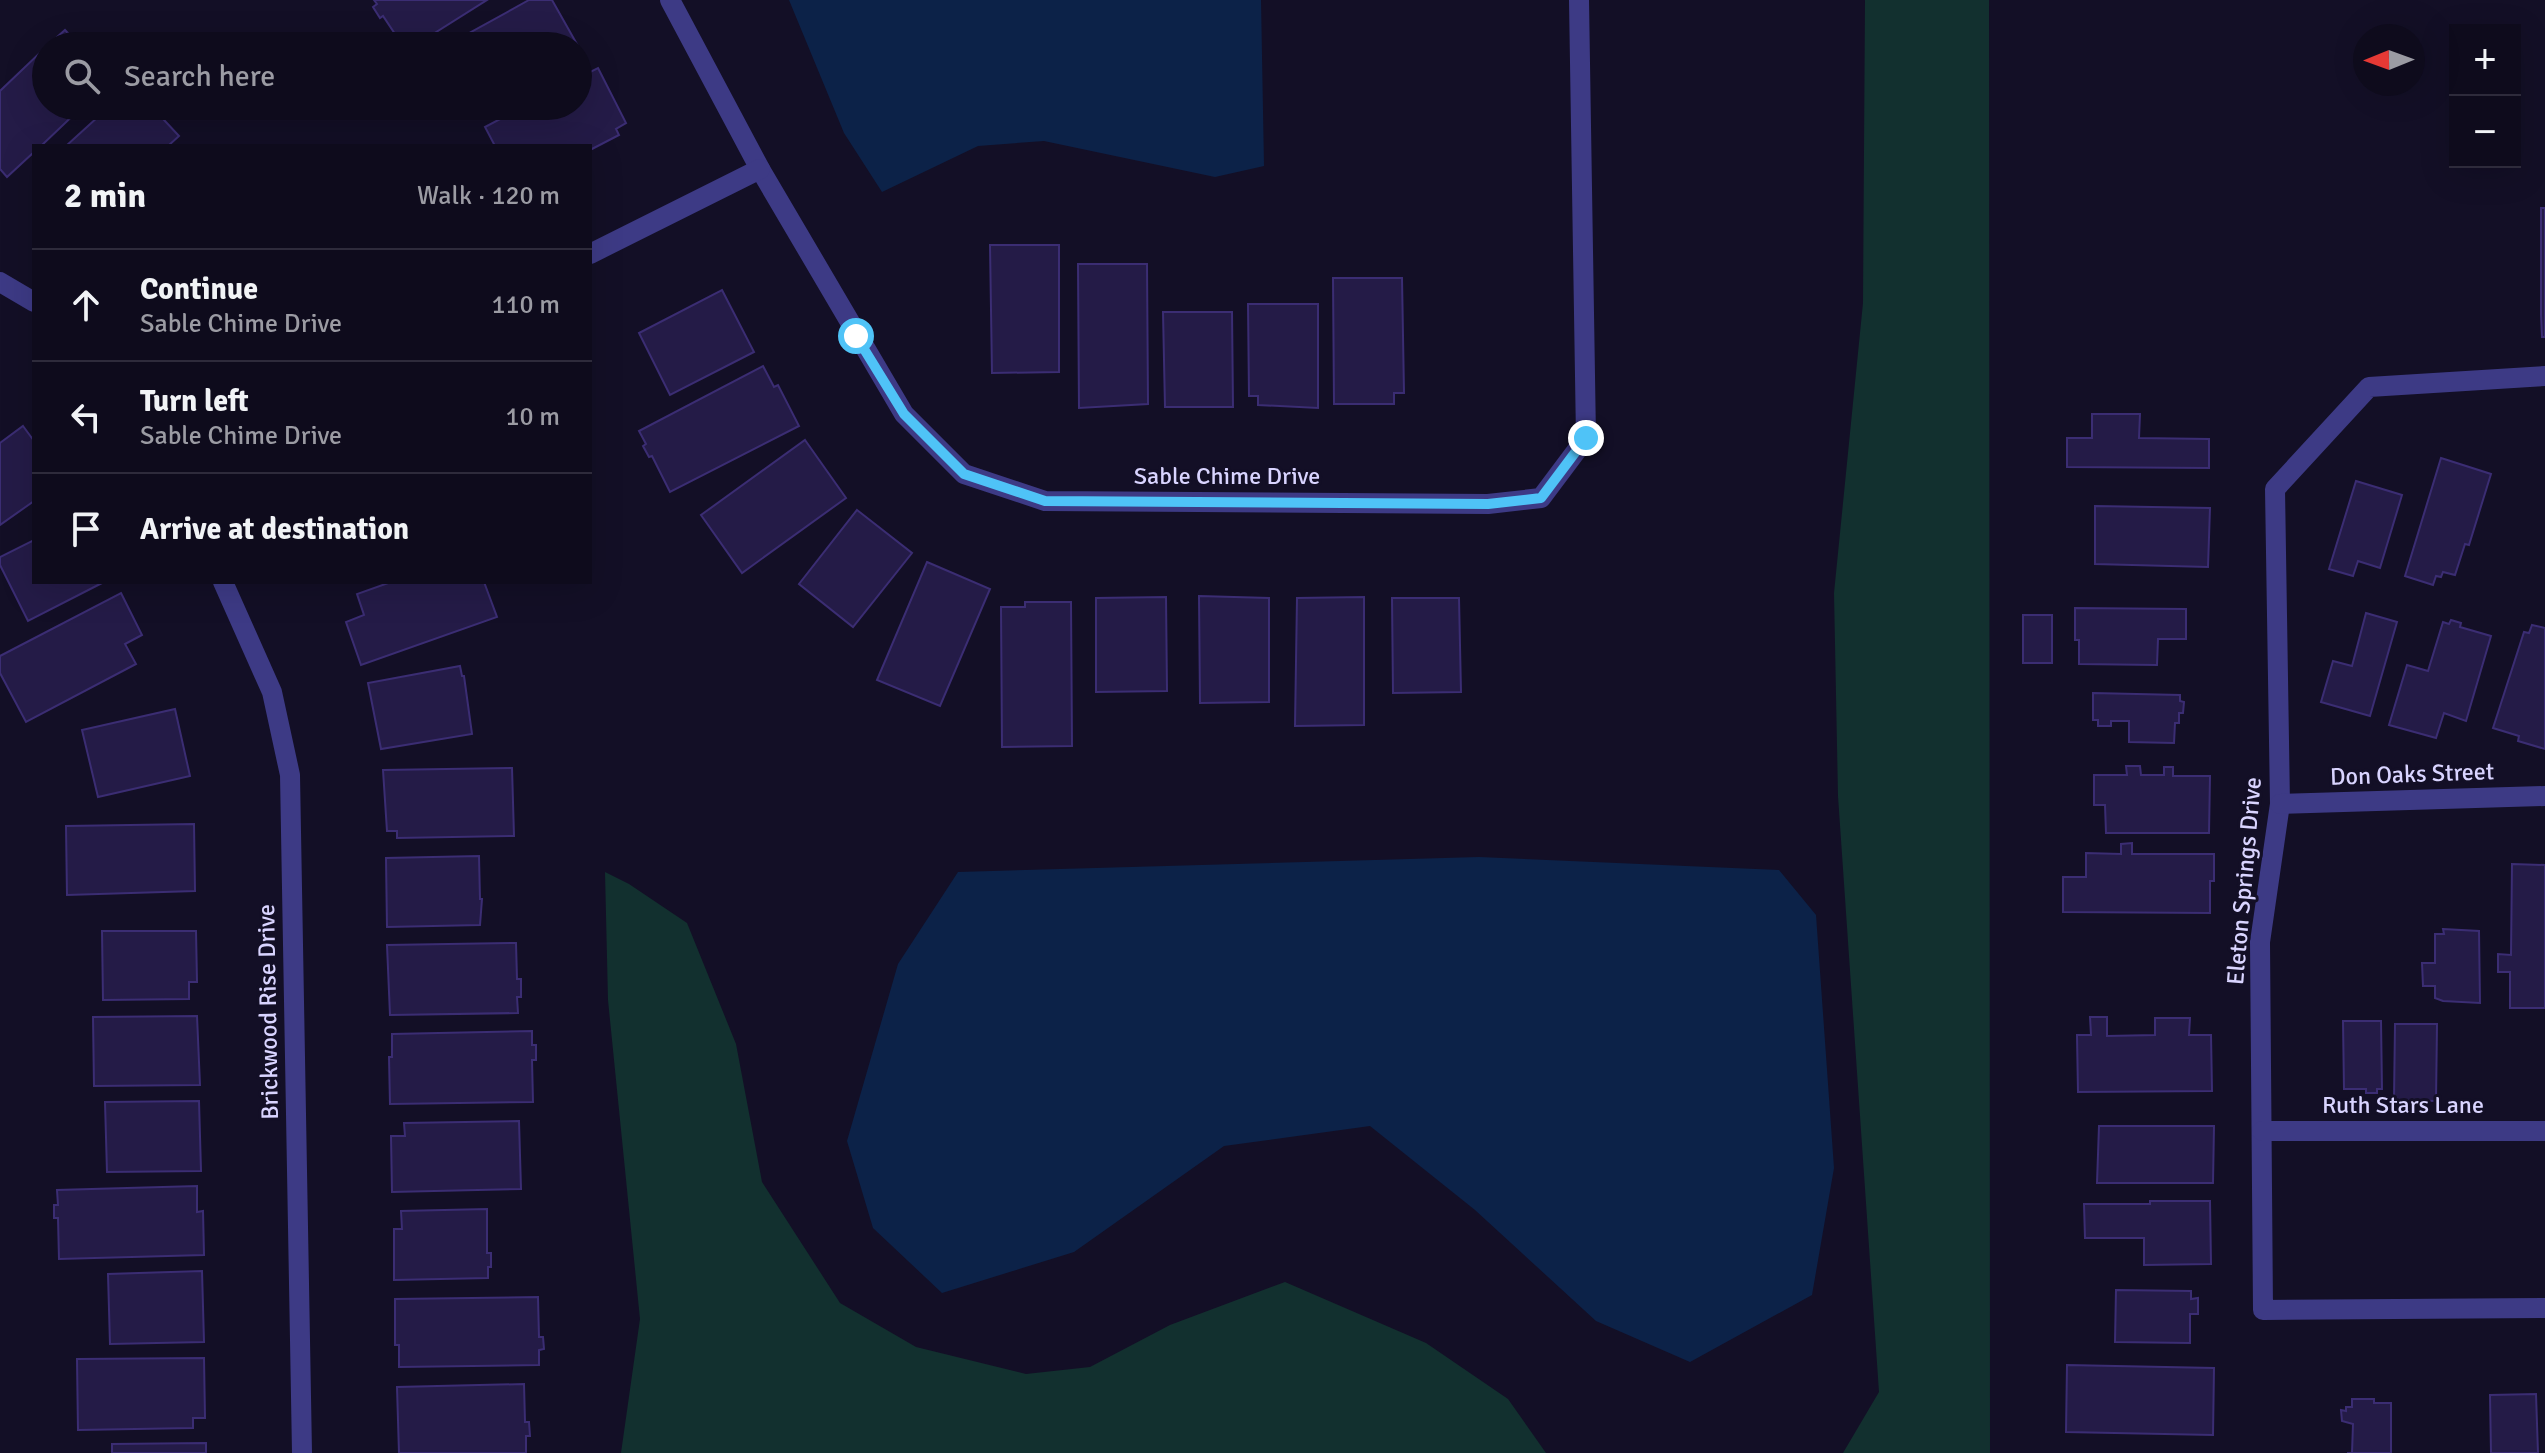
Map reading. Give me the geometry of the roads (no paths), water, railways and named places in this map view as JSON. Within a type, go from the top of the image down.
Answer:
[{"type":"street","name":"Sable Chime Drive","points":[[670,0],[760,169],[904,414],[964,474],[1045,501],[1488,504],[1541,498],[1586,438],[1579,0]]},
{"type":"street","points":[[592,253],[760,169]]},
{"type":"street","points":[[0,282],[32,301]]},
{"type":"street","name":"Eleton Springs Drive","points":[[2545,376],[2369,387],[2275,489],[2280,804],[2260,942],[2263,1310],[2545,1308]]},
{"type":"street","name":"Brickwood Rise Drive","points":[[224,584],[272,692],[290,775],[302,1453]]},
{"type":"street","name":"Don Oaks Street","points":[[2280,804],[2545,796]]},
{"type":"street","name":"Ruth Stars Lane","points":[[2262,1131],[2545,1131]]},
{"type":"water","points":[[789,0],[1261,0],[1264,166],[1215,177],[1044,141],[978,146],[882,192],[844,133]]},
{"type":"water","points":[[1479,857],[1779,870],[1816,915],[1834,1168],[1812,1295],[1690,1362],[1596,1321],[1475,1210],[1370,1126],[1224,1146],[1074,1252],[942,1293],[873,1228],[847,1141],[898,964],[958,872]]}]
